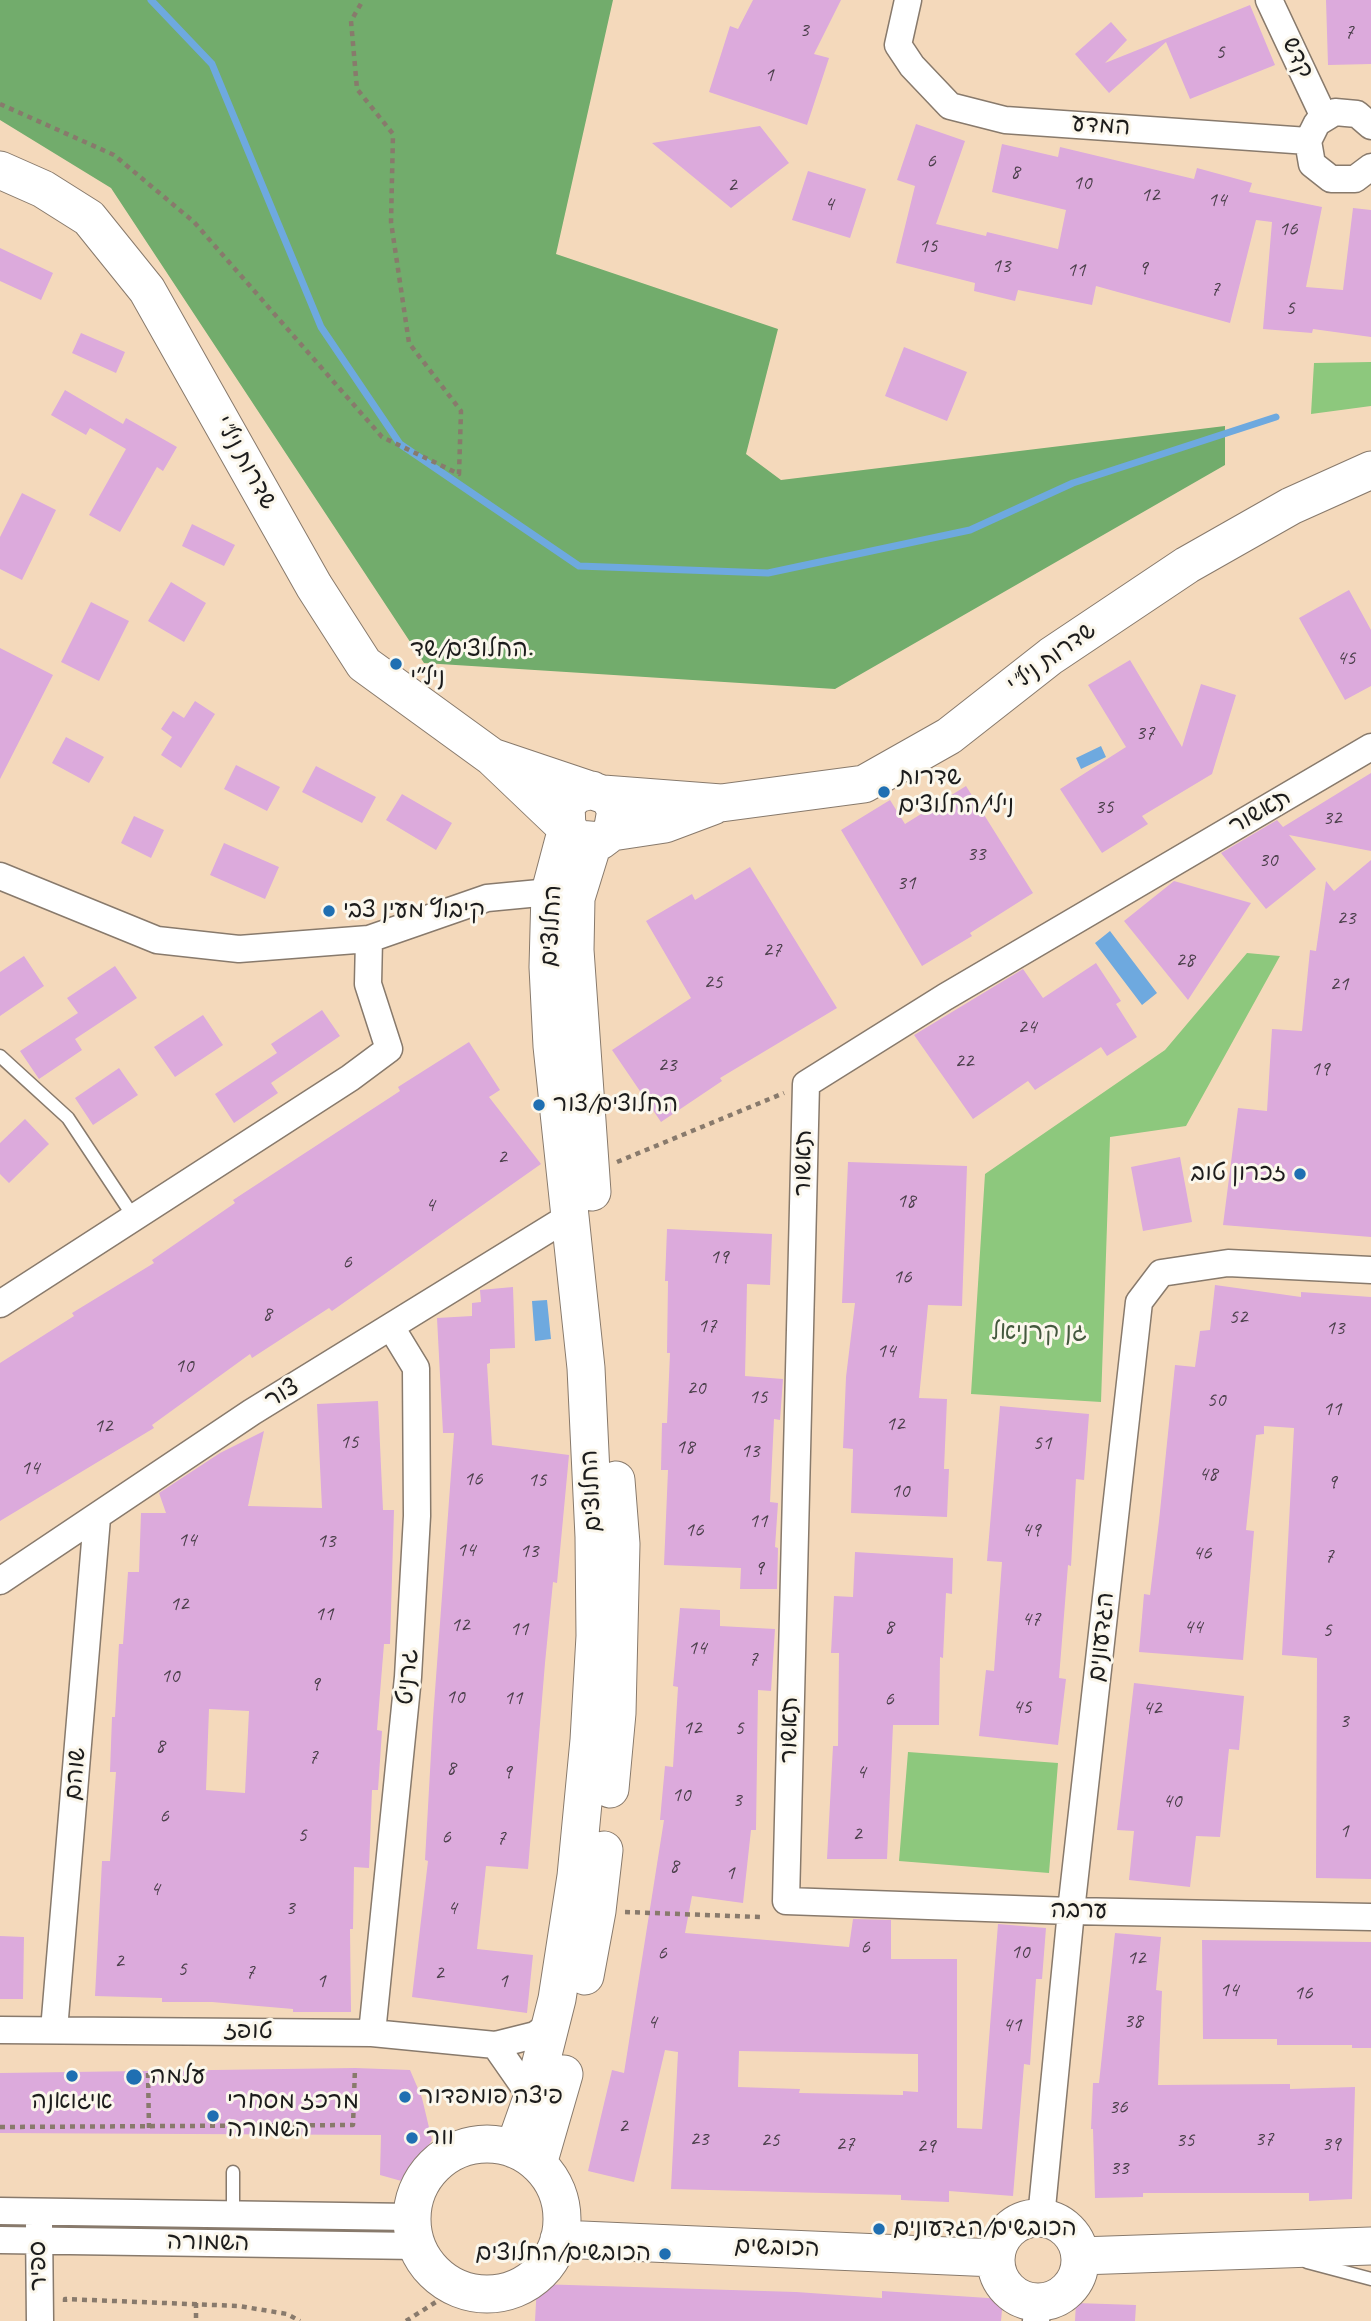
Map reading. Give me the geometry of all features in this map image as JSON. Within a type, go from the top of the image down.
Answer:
[{"type":"street","name":"המדע","points":[[908,0],[898,45],[912,66],[950,106],[1005,120],[1308,141]]},
{"type":"street","name":"קדש","points":[[1269,0],[1324,117]]},
{"type":"street","points":[[1371,126],[1357,114],[1346,111],[1324,117],[1311,131],[1308,141],[1312,164],[1331,179],[1342,182],[1354,179],[1371,167]]},
{"type":"street","name":"שדרות ניל\"י","points":[[0,170],[44,189],[89,218],[148,290],[314,586],[364,664],[492,757],[591,834],[665,824],[721,803]]},
{"type":"street","name":"שדרות ניל\"י","points":[[492,757],[598,792],[721,803],[864,784],[949,736],[1051,656],[1186,565],[1291,506],[1371,470]]},
{"type":"street","name":"תאשור","points":[[786,1900],[806,1084],[945,997],[1371,747]]},
{"type":"street","name":"החלוצים","points":[[526,2156],[532,2098],[552,2023],[576,1876],[595,1636],[594,1537],[586,1368],[552,1046],[548,967],[563,895],[591,834],[566,805],[577,794],[598,792]]},
{"type":"street","points":[[0,876],[157,940],[239,949],[369,939],[487,898],[563,895]]},
{"type":"street","name":"החלוצים","points":[[526,2156],[563,2076],[597,1911],[617,1713],[621,1544],[577,1009],[563,895]]},
{"type":"street","points":[[0,1304],[350,1078],[388,1049],[369,984],[369,939]]},
{"type":"street","name":"צור","points":[[0,1581],[253,1412],[570,1216]]},
{"type":"street","name":"הגדעונים","points":[[1041,2218],[1071,1911],[1139,1301],[1161,1273],[1228,1263],[1371,1270]]},
{"type":"street","name":"גרניט","points":[[372,2033],[408,1677],[417,1517],[416,1368],[391,1327]]},
{"type":"street","name":"שוהם","points":[[54,2030],[97,1518]]},
{"type":"street","name":"ערבה","points":[[786,1900],[1071,1911],[1371,1917]]},
{"type":"street","name":"טופז","points":[[0,2030],[372,2033],[495,2045],[535,2035],[552,2023]]},
{"type":"street","points":[[495,2045],[532,2098]]},
{"type":"street","points":[[481,2144],[526,2156],[553,2183],[561,2203],[559,2239],[551,2259],[538,2275],[520,2287],[500,2293],[478,2294],[458,2288],[434,2273],[414,2231],[420,2185],[431,2169],[462,2148],[481,2144]]},
{"type":"street","name":"השמורה","points":[[0,2211],[233,2213],[414,2231]]},
{"type":"street","name":"ספיר","points":[[39,2211],[40,2321]]},
{"type":"street","points":[[1041,2218],[1068,2230],[1076,2242],[1080,2256],[1079,2270],[1064,2294],[1037,2312],[1002,2284],[995,2258],[1005,2233],[1028,2219],[1041,2218]]},
{"type":"street","name":"השמורה","points":[[0,2240],[414,2231]]},
{"type":"street","name":"הכובשים","points":[[559,2239],[995,2258]]},
{"type":"street","points":[[1080,2256],[1371,2246]]},
{"type":"lane","points":[[0,1056],[68,1118],[133,1216]]},
{"type":"lane","points":[[233,2172],[233,2213]]},
{"type":"lane","points":[[1266,2249],[1371,2279]]},
{"type":"path","points":[[0,104],[114,155],[194,222],[382,438],[459,474],[461,411],[409,343],[391,222],[393,134],[357,89],[351,21],[363,0]]},
{"type":"path","points":[[590,1173],[806,1084]]},
{"type":"path","points":[[597,1911],[760,1917]]},
{"type":"path","points":[[0,2127],[353,2126],[355,2068]]},
{"type":"path","points":[[148,2073],[149,2128]]},
{"type":"path","points":[[406,2321],[458,2288]]},
{"type":"path","points":[[64,2310],[65,2299],[195,2303],[287,2314],[300,2321]]},
{"type":"path","points":[[195,2303],[196,2321]]},
{"type":"green space","points":[[0,0],[613,0],[556,254],[778,329],[746,454],[781,480],[1225,426],[1225,465],[835,689],[424,663],[111,188],[0,120]]},
{"type":"green space","points":[[1371,362],[1371,406],[1311,414],[1314,363]]},
{"type":"green space","name":"גן קרניאל","points":[[1247,953],[1280,956],[1186,1126],[1110,1137],[1101,1402],[971,1394],[985,1174],[1165,1050]]},
{"type":"green space","points":[[908,1752],[1058,1763],[1049,1873],[899,1861]]},
{"type":"water","points":[[1101,746],[1106,757],[1081,769],[1076,758]]},
{"type":"water","points":[[1110,931],[1157,993],[1142,1005],[1095,943]]},
{"type":"water","points":[[547,1300],[551,1339],[535,1341],[532,1301]]},
{"type":"building","points":[[753,0],[841,0],[814,54],[829,58],[807,125],[709,92],[730,26],[738,29]]},
{"type":"building","points":[[1326,0],[1371,0],[1371,64],[1328,65]]},
{"type":"building","points":[[1250,5],[1275,65],[1190,99],[1166,42],[1109,93],[1075,54],[1111,22],[1127,40],[1105,63]]},
{"type":"building","points":[[916,124],[965,141],[936,224],[986,236],[987,232],[1058,249],[1066,210],[992,192],[1002,144],[1058,157],[1060,147],[1194,179],[1197,168],[1252,183],[1249,192],[1322,207],[1306,287],[1343,290],[1353,208],[1371,210],[1371,337],[1313,329],[1312,333],[1263,329],[1272,222],[1256,220],[1230,323],[1096,286],[1092,305],[1018,290],[1015,301],[974,291],[975,283],[896,263],[915,186],[897,180]]},
{"type":"building","points":[[760,126],[789,163],[731,208],[652,143]]},
{"type":"building","points":[[808,171],[866,189],[850,238],[792,220]]},
{"type":"building","points":[[0,248],[53,273],[41,300],[0,281]]},
{"type":"building","points":[[81,333],[125,352],[116,373],[72,353]]},
{"type":"building","points":[[904,347],[967,372],[947,421],[885,396]]},
{"type":"building","points":[[65,390],[123,424],[126,418],[177,447],[163,471],[157,467],[120,532],[89,515],[126,449],[90,428],[86,435],[51,415]]},
{"type":"building","points":[[22,493],[56,510],[22,580],[0,569],[0,537]]},
{"type":"building","points":[[192,524],[235,545],[224,566],[182,546]]},
{"type":"building","points":[[171,582],[206,603],[184,642],[148,621]]},
{"type":"building","points":[[1349,590],[1371,630],[1371,686],[1345,700],[1299,618]]},
{"type":"building","points":[[91,602],[129,621],[99,681],[61,662]]},
{"type":"building","points":[[0,648],[53,675],[0,779]]},
{"type":"building","points":[[1130,660],[1182,747],[1201,684],[1236,695],[1212,774],[1142,816],[1148,824],[1102,853],[1060,789],[1126,747],[1088,685]]},
{"type":"building","points":[[195,701],[215,714],[181,768],[161,755],[172,737],[161,729],[173,711],[184,718]]},
{"type":"building","points":[[66,737],[104,757],[89,783],[52,763]]},
{"type":"building","points":[[236,765],[280,787],[267,811],[224,789]]},
{"type":"building","points":[[316,766],[376,797],[362,823],[302,792]]},
{"type":"building","points":[[1371,773],[1371,851],[1289,835],[1316,869],[1266,909],[1221,853],[1277,820],[1283,827]]},
{"type":"building","points":[[966,786],[1033,893],[970,933],[972,936],[922,966],[841,830],[890,800],[905,824]]},
{"type":"building","points":[[402,794],[452,823],[436,850],[386,820]]},
{"type":"building","points":[[134,816],[164,830],[151,858],[121,843]]},
{"type":"building","points":[[224,843],[279,867],[265,899],[210,875]]},
{"type":"building","points":[[1371,860],[1371,1237],[1223,1225],[1238,1108],[1267,1111],[1272,1029],[1302,1031],[1310,950],[1316,951],[1326,881],[1334,891]]},
{"type":"building","points":[[750,867],[837,1008],[720,1078],[722,1081],[661,1122],[612,1050],[691,998],[646,921],[692,894],[695,900]]},
{"type":"building","points":[[1174,881],[1251,903],[1188,1000],[1124,921]]},
{"type":"building","points":[[24,956],[44,986],[0,1016],[0,972]]},
{"type":"building","points":[[1096,963],[1121,1001],[1116,1004],[1137,1037],[1107,1056],[1101,1047],[1035,1090],[1028,1081],[973,1119],[914,1035],[1023,969],[1043,998]]},
{"type":"building","points":[[115,966],[137,998],[75,1039],[82,1050],[39,1079],[20,1051],[78,1013],[67,998]]},
{"type":"building","points":[[322,1010],[340,1036],[271,1083],[278,1093],[234,1123],[215,1094],[277,1053],[271,1044]]},
{"type":"building","points":[[203,1015],[223,1045],[175,1077],[154,1047]]},
{"type":"building","points":[[469,1042],[500,1090],[489,1097],[541,1164],[332,1311],[329,1308],[252,1358],[250,1354],[152,1425],[154,1428],[0,1521],[0,1363],[74,1316],[72,1313],[154,1263],[152,1260],[235,1203],[233,1200],[400,1091],[398,1087]]},
{"type":"building","points":[[119,1068],[138,1095],[93,1125],[75,1098]]},
{"type":"building","points":[[25,1119],[49,1144],[9,1183],[0,1174],[0,1143]]},
{"type":"building","points":[[1180,1157],[1192,1222],[1143,1231],[1131,1167]]},
{"type":"building","points":[[848,1162],[967,1166],[962,1306],[928,1305],[919,1398],[947,1399],[944,1469],[949,1469],[947,1517],[851,1513],[853,1449],[843,1448],[846,1377],[855,1303],[842,1303]]},
{"type":"building","points":[[667,1229],[772,1234],[770,1285],[747,1284],[745,1376],[783,1379],[780,1420],[774,1419],[770,1502],[778,1503],[775,1547],[778,1548],[777,1589],[740,1589],[741,1568],[664,1565],[668,1470],[661,1470],[662,1423],[667,1423],[670,1353],[667,1353],[668,1281],[665,1281]]},
{"type":"building","points":[[1215,1285],[1301,1297],[1301,1292],[1371,1297],[1371,1879],[1316,1878],[1317,1658],[1282,1655],[1294,1428],[1264,1426],[1264,1434],[1256,1435],[1246,1530],[1254,1531],[1243,1660],[1139,1652],[1144,1594],[1150,1595],[1175,1365],[1195,1367],[1200,1331],[1210,1330]]},
{"type":"building","points":[[513,1287],[515,1348],[490,1349],[490,1363],[487,1364],[492,1445],[569,1455],[557,1583],[553,1582],[528,1869],[486,1866],[477,1949],[533,1955],[527,2013],[412,1997],[428,1861],[425,1860],[433,1718],[454,1433],[443,1433],[437,1318],[472,1316],[472,1303],[481,1302],[480,1290]]},
{"type":"building","points":[[378,1401],[383,1510],[394,1510],[390,1644],[384,1644],[377,1730],[382,1731],[378,1790],[372,1790],[369,1868],[354,1867],[353,1929],[350,1929],[351,2012],[293,2012],[293,2009],[212,2002],[162,2002],[162,1998],[95,1996],[102,1861],[110,1861],[116,1772],[110,1772],[112,1717],[115,1717],[119,1644],[123,1644],[128,1572],[139,1572],[141,1513],[166,1513],[159,1493],[220,1453],[264,1431],[248,1506],[322,1508],[317,1404]],"holes":[[[209,1709],[249,1711],[245,1793],[206,1790]]]},
{"type":"building","points":[[1000,1406],[1089,1414],[1084,1480],[1076,1479],[1071,1566],[1068,1565],[1059,1678],[1066,1679],[1058,1745],[979,1736],[986,1670],[994,1671],[1002,1562],[987,1561]]},
{"type":"building","points":[[855,1552],[953,1558],[952,1594],[946,1593],[943,1658],[940,1657],[939,1725],[893,1725],[887,1859],[827,1859],[833,1746],[838,1746],[839,1653],[831,1653],[834,1596],[853,1597]]},
{"type":"building","points":[[680,1608],[720,1610],[720,1626],[775,1629],[771,1691],[758,1690],[756,1830],[751,1830],[743,1903],[692,1896],[685,1933],[849,1947],[853,1919],[891,1920],[891,1959],[957,1959],[957,2128],[982,2129],[998,1924],[1046,1928],[1042,1979],[1036,1979],[1030,2065],[1024,2064],[1013,2196],[949,2191],[949,2202],[901,2200],[901,2195],[671,2189],[678,2052],[665,2050],[634,2182],[588,2171],[612,2070],[624,2073],[664,1820],[660,1820],[665,1766],[673,1767],[678,1687],[673,1686]],"holes":[[[739,2051],[918,2054],[918,2092],[903,2091],[903,2095],[799,2093],[800,2089],[738,2087]]]},
{"type":"building","points":[[1134,1683],[1244,1696],[1239,1750],[1229,1749],[1220,1837],[1196,1836],[1190,1887],[1129,1880],[1134,1831],[1117,1830]]},
{"type":"building","points":[[1115,1933],[1161,1937],[1156,1990],[1162,1991],[1158,2085],[1290,2084],[1290,2089],[1355,2087],[1352,2199],[1309,2201],[1309,2193],[1143,2193],[1143,2197],[1095,2198],[1091,2129],[1093,2083],[1099,2083]]},
{"type":"building","points":[[0,1936],[24,1937],[23,1999],[0,1999]]},
{"type":"building","points":[[1202,1940],[1371,1942],[1371,2048],[1352,2048],[1352,2045],[1277,2045],[1277,2039],[1203,2039]]},
{"type":"building","name":"מרכז מסחרי השמורה","points":[[355,2068],[410,2070],[422,2098],[432,2140],[405,2182],[380,2175],[381,2135],[0,2133],[0,2073]]},
{"type":"building","points":[[537,2284],[796,2292],[882,2298],[882,2291],[1003,2299],[1001,2321],[535,2321]]},
{"type":"building","points":[[1076,2303],[1136,2305],[1135,2321],[1075,2321]]},
{"type":"waterway","points":[[151,0],[212,64],[321,327],[400,444],[579,566],[768,573],[970,530],[1073,483],[1276,417]]},
{"type":"place","name":"החלוצים/שד. ניל״י","points":[[396,664]]},
{"type":"place","name":"שדרות נילי/החלוצים","points":[[884,792]]},
{"type":"place","name":"קיבוץ מעין צבי","points":[[329,911]]},
{"type":"place","name":"החלוצים/צור","points":[[539,1105]]},
{"type":"place","name":"זכרון טוב","points":[[1300,1174]]},
{"type":"place","name":"איגואנה","points":[[72,2076]]},
{"type":"place","name":"עלמה","points":[[134,2077]]},
{"type":"place","name":"פיצה פומפדור","points":[[405,2097]]},
{"type":"place","name":"מרכז מסחרי השמורה","points":[[213,2116]]},
{"type":"place","name":"וור","points":[[412,2138]]},
{"type":"place","name":"הכובשים/הגדעונים","points":[[879,2229]]},
{"type":"place","name":"הכובשים/החלוצים","points":[[665,2254]]}]
